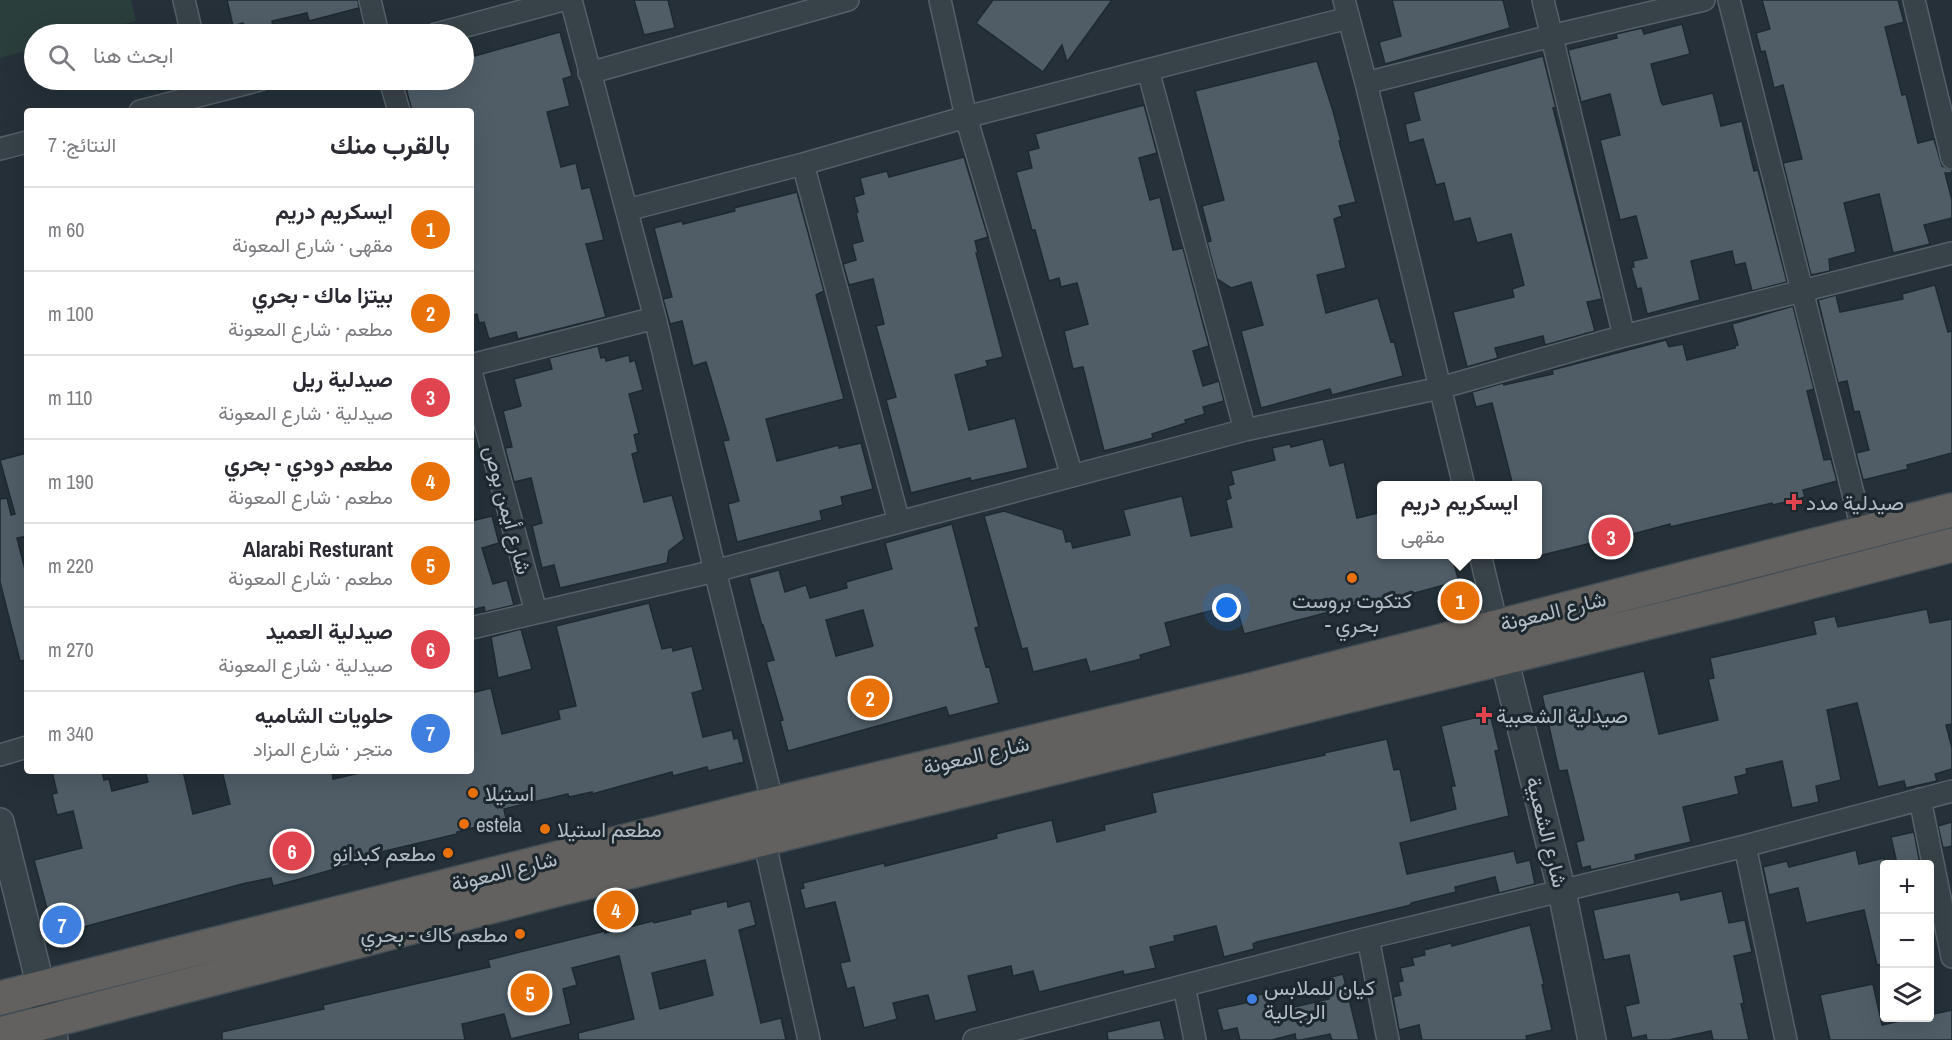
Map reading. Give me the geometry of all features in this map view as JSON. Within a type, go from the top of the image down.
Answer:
[{"type":"highway","name":"شارع المعونة","points":[[0,998],[773,804],[1242,692],[1952,510]]},
{"type":"highway","name":"شارع المعونة","points":[[0,1034],[51,1030],[551,891],[1736,601],[1952,545]]},
{"type":"street","points":[[184,0],[190,24]]},
{"type":"street","points":[[370,0],[376,24]]},
{"type":"street","points":[[473,24],[563,0]]},
{"type":"street","points":[[571,0],[655,318],[773,804]]},
{"type":"street","points":[[589,73],[848,0]]},
{"type":"street","points":[[940,0],[966,117],[1072,476]]},
{"type":"street","points":[[1543,0],[1624,336]]},
{"type":"street","points":[[1366,83],[1704,0]]},
{"type":"street","points":[[1728,0],[1863,533]]},
{"type":"street","points":[[1914,0],[1952,159]]},
{"type":"street","points":[[627,210],[802,164],[966,117],[1148,70],[1346,9],[1463,481]]},
{"type":"street","points":[[1148,70],[1245,430]]},
{"type":"street","points":[[152,108],[223,90]]},
{"type":"street","points":[[393,90],[398,108]]},
{"type":"street","points":[[0,149],[24,143]]},
{"type":"street","points":[[802,164],[899,522]]},
{"type":"street","points":[[474,627],[715,572],[1245,430],[1440,388],[1624,336],[1952,254]]},
{"type":"street","points":[[474,364],[655,318]]},
{"type":"street","name":"شارع أيمن بوص","points":[[474,383],[536,612]]},
{"type":"street","points":[[1481,559],[1497,625]]},
{"type":"street","name":"شارع الشعبية","points":[[1497,625],[1502,657],[1562,892],[1592,1040]]},
{"type":"street","points":[[0,755],[24,748]]},
{"type":"street","points":[[974,1040],[1007,1036],[1184,986],[1368,938],[1745,846],[1952,791]]},
{"type":"street","points":[[1920,799],[1952,957]]},
{"type":"street","points":[[0,822],[51,1030]]},
{"type":"street","points":[[764,840],[809,1040]]},
{"type":"street","points":[[1745,846],[1786,1040]]},
{"type":"street","points":[[1368,938],[1388,1040]]},
{"type":"street","points":[[1184,986],[1196,1040]]},
{"type":"green space","points":[[0,0],[131,0],[136,21],[124,24],[24,24],[24,52],[0,58]]},
{"type":"building","points":[[227,0],[358,0],[359,8],[309,21],[307,13],[272,21],[273,24],[233,24]]},
{"type":"building","points":[[634,0],[668,0],[675,28],[644,35]]},
{"type":"building","points":[[993,0],[1112,0],[1067,62],[1062,45],[1043,72],[976,23]]},
{"type":"building","points":[[1392,0],[1503,0],[1510,28],[1385,64],[1379,42],[1401,36]]},
{"type":"building","points":[[1762,0],[1898,0],[1904,22],[1885,27],[1902,95],[1906,94],[1918,143],[1934,139],[1942,166],[1952,170],[1952,173],[1945,173],[1952,200],[1952,218],[1924,225],[1930,244],[1893,253],[1879,194],[1844,203],[1856,252],[1829,259],[1830,271],[1811,275],[1783,163],[1802,159],[1783,85],[1774,88],[1765,51],[1761,52],[1756,33],[1770,29]]},
{"type":"building","points":[[1682,24],[1690,54],[1651,64],[1661,102],[1663,105],[1713,93],[1721,126],[1742,121],[1754,171],[1758,170],[1787,282],[1752,291],[1745,263],[1735,265],[1732,251],[1691,261],[1700,300],[1647,314],[1641,288],[1637,289],[1631,267],[1634,267],[1633,261],[1647,258],[1636,216],[1620,220],[1600,140],[1620,135],[1610,94],[1581,102],[1568,50],[1617,38],[1616,34],[1642,28],[1644,34]]},
{"type":"building","points":[[560,32],[572,76],[563,79],[570,106],[547,112],[561,167],[576,163],[582,189],[590,187],[604,240],[586,244],[606,317],[518,339],[516,332],[489,339],[484,322],[479,323],[477,314],[474,315],[474,108],[411,108],[407,90],[474,90],[474,56]]},
{"type":"building","points":[[1543,56],[1556,108],[1553,108],[1602,299],[1587,302],[1595,331],[1545,345],[1543,336],[1495,348],[1498,358],[1467,367],[1453,312],[1514,297],[1512,289],[1524,285],[1511,234],[1477,243],[1470,218],[1454,222],[1444,183],[1436,185],[1423,139],[1409,143],[1405,124],[1420,120],[1413,92]]},
{"type":"building","points":[[1317,61],[1333,111],[1356,202],[1339,206],[1342,216],[1334,219],[1346,268],[1317,275],[1326,313],[1378,298],[1391,342],[1394,341],[1403,376],[1332,395],[1330,389],[1261,408],[1241,331],[1263,325],[1251,282],[1231,288],[1217,279],[1207,242],[1211,241],[1202,206],[1224,200],[1195,91]]},
{"type":"building","points":[[1144,105],[1157,153],[1139,158],[1150,200],[1160,197],[1173,250],[1183,248],[1209,346],[1193,351],[1203,386],[1219,381],[1224,401],[1203,407],[1205,414],[1152,434],[1153,438],[1104,451],[1083,367],[1073,369],[1064,331],[1088,324],[1077,283],[1061,287],[1059,278],[1049,281],[1016,172],[1032,168],[1028,151],[1039,148],[1035,134]]},
{"type":"building","points":[[964,157],[988,237],[975,241],[978,253],[976,253],[1003,357],[986,361],[988,366],[955,375],[969,430],[1015,418],[1028,468],[971,481],[970,478],[911,493],[886,400],[896,397],[876,326],[884,324],[873,279],[849,285],[843,264],[856,260],[852,244],[863,241],[854,197],[864,194],[860,178],[887,171],[889,177]]},
{"type":"building","points":[[797,192],[824,291],[816,295],[844,399],[766,419],[777,461],[839,445],[839,448],[861,443],[873,489],[841,497],[843,505],[820,511],[822,520],[737,542],[728,504],[739,501],[723,441],[729,440],[706,362],[693,366],[682,321],[670,324],[663,299],[672,297],[654,228],[682,221],[683,224],[735,211],[734,208]]},
{"type":"building","points":[[1935,285],[1948,332],[1952,331],[1952,453],[1907,465],[1908,469],[1863,480],[1856,453],[1869,450],[1859,411],[1854,412],[1847,381],[1838,383],[1818,300],[1836,295],[1840,312],[1903,299],[1902,294]]},
{"type":"building","points":[[1793,306],[1814,389],[1807,391],[1824,460],[1831,459],[1837,481],[1803,490],[1805,497],[1670,527],[1670,524],[1600,543],[1600,541],[1542,555],[1542,481],[1512,481],[1492,403],[1476,407],[1472,392],[1503,383],[1504,385],[1553,374],[1552,370],[1666,340],[1669,347],[1683,344],[1687,360],[1735,348],[1738,345],[1732,324]]},
{"type":"building","points":[[598,346],[601,358],[605,357],[606,361],[629,355],[630,362],[635,360],[643,390],[629,394],[639,433],[634,435],[638,452],[632,454],[644,502],[672,495],[684,539],[669,551],[667,563],[560,588],[554,565],[542,568],[532,526],[542,523],[531,478],[514,482],[505,448],[512,447],[503,411],[521,406],[514,379],[552,369],[549,358]]},
{"type":"building","points":[[1323,439],[1330,466],[1344,462],[1357,518],[1377,513],[1377,559],[1452,559],[1459,581],[1244,634],[1236,604],[1165,623],[1171,646],[1140,655],[1141,659],[1090,672],[1086,659],[1033,672],[1027,648],[1022,649],[984,516],[1004,511],[1063,530],[1066,542],[1071,541],[1073,548],[1130,535],[1123,510],[1182,496],[1191,536],[1232,527],[1226,500],[1231,498],[1228,486],[1234,484],[1231,471],[1275,460],[1272,448],[1290,444],[1291,447]]},
{"type":"building","points":[[24,454],[24,537],[17,538],[24,565],[24,660],[20,661],[0,582],[0,499],[7,498],[11,515],[15,514],[0,460]]},
{"type":"building","points":[[492,516],[499,543],[482,548],[493,584],[507,580],[514,605],[485,612],[484,607],[474,609],[474,520]]},
{"type":"building","points":[[952,524],[979,627],[975,628],[999,703],[949,716],[946,707],[788,751],[780,721],[783,720],[766,662],[774,660],[749,578],[779,570],[785,592],[806,585],[810,598],[847,588],[846,582],[892,569],[885,543]],"holes":[[[863,610],[873,646],[836,656],[826,620]]]},
{"type":"building","points":[[649,603],[662,649],[672,647],[673,651],[692,646],[703,690],[692,693],[703,737],[732,730],[734,739],[738,738],[744,762],[708,771],[707,767],[673,776],[672,772],[592,794],[592,792],[569,797],[568,794],[504,809],[506,819],[457,832],[457,834],[351,859],[352,864],[300,879],[273,886],[271,878],[242,884],[54,935],[34,860],[82,848],[73,811],[57,815],[52,794],[57,793],[53,774],[103,774],[104,780],[109,779],[112,791],[148,782],[146,774],[184,774],[193,814],[230,804],[223,774],[332,774],[333,779],[355,774],[474,774],[474,692],[491,688],[502,734],[560,719],[558,710],[576,706],[556,626]]},
{"type":"building","points":[[1927,609],[1930,623],[1952,619],[1952,724],[1946,725],[1952,748],[1952,769],[1935,774],[1937,781],[1906,788],[1904,781],[1878,787],[1857,703],[1827,710],[1841,780],[1816,786],[1819,802],[1792,808],[1782,761],[1746,769],[1747,774],[1735,777],[1739,794],[1683,807],[1691,842],[1635,855],[1636,860],[1591,870],[1590,866],[1582,868],[1576,842],[1584,840],[1567,770],[1559,771],[1542,695],[1644,671],[1659,734],[1718,720],[1708,679],[1714,678],[1710,658],[1816,634],[1813,621],[1835,616],[1838,627]]},
{"type":"building","points":[[521,629],[532,669],[498,678],[491,637]]},
{"type":"building","points":[[1490,714],[1499,750],[1495,751],[1509,816],[1400,843],[1407,874],[1514,851],[1517,863],[1530,860],[1535,884],[1499,893],[1495,877],[1455,887],[1456,892],[1411,903],[1411,905],[1257,942],[1253,944],[1254,949],[1224,957],[1216,926],[1174,936],[1175,941],[1150,947],[1156,968],[1124,975],[1123,971],[1039,992],[1033,971],[1013,976],[1011,966],[968,976],[977,1011],[935,1021],[928,995],[893,1003],[897,1019],[864,1028],[854,987],[847,989],[840,963],[850,961],[835,902],[805,909],[800,889],[804,888],[803,883],[884,863],[885,866],[997,838],[996,834],[1052,820],[1057,842],[1105,830],[1104,825],[1156,812],[1152,793],[1387,739],[1394,770],[1400,769],[1411,821],[1456,809],[1451,786],[1455,786],[1441,726]]},
{"type":"building","points":[[1952,822],[1952,846],[1943,848],[1938,826]]},
{"type":"building","points":[[1914,832],[1919,860],[1896,860],[1891,837]]},
{"type":"building","points":[[1856,850],[1859,864],[1884,858],[1880,860],[1880,965],[1877,965],[1864,910],[1806,923],[1798,888],[1769,895],[1763,867],[1787,861],[1789,867]]},
{"type":"building","points":[[1722,891],[1729,923],[1745,920],[1752,952],[1734,956],[1749,1040],[1713,1040],[1711,1031],[1669,1040],[1647,1040],[1646,1035],[1632,1038],[1625,1006],[1639,1003],[1629,955],[1604,960],[1593,910],[1679,892],[1681,900]]},
{"type":"building","points":[[727,901],[728,907],[750,901],[756,925],[739,930],[761,1023],[781,1018],[786,1040],[579,1040],[578,1033],[634,1019],[619,956],[572,968],[577,985],[563,989],[571,1024],[511,1039],[504,1014],[462,1024],[465,1040],[222,1040],[222,1032],[324,1009],[323,1005],[490,967],[488,960],[605,931],[605,933],[691,914],[690,910]],"holes":[[[705,960],[713,995],[660,1009],[652,973]]]},
{"type":"building","points":[[1530,925],[1552,1030],[1526,1036],[1527,1040],[1422,1040],[1419,1025],[1399,1030],[1393,997],[1401,995],[1398,982],[1403,981],[1400,968],[1414,965],[1412,958],[1425,955],[1424,950],[1451,943],[1452,946]]},
{"type":"building","points":[[1343,974],[1359,1040],[1332,1040],[1330,1034],[1296,1040],[1295,1034],[1272,1040],[1240,1040],[1237,1028],[1223,1031],[1217,1009],[1255,1001],[1254,996],[1271,992],[1276,1011],[1329,999],[1324,979]]},
{"type":"building","points":[[1873,984],[1882,1025],[1895,1022],[1934,1022],[1934,1014],[1952,1010],[1952,1040],[1830,1040],[1820,995]]},
{"type":"building","points":[[1160,1020],[1165,1040],[1108,1040],[1107,1032]]},
{"type":"place","name":"صيدلية مدد","points":[[1794,502]]},
{"type":"place","name":"صيدلية ريل","points":[[1611,537]]},
{"type":"place","name":"كتكوت بروست - بحري","points":[[1352,578]]},
{"type":"place","name":"ايسكريم دريم","points":[[1460,601]]},
{"type":"place","name":"بيتزا ماك - بحري","points":[[870,698]]},
{"type":"place","name":"صيدلية الشعبية","points":[[1484,715]]},
{"type":"place","name":"استيلا","points":[[473,793]]},
{"type":"place","name":"estela","points":[[464,824]]},
{"type":"place","name":"مطعم استيلا","points":[[545,829]]},
{"type":"place","name":"صيدلية العميد","points":[[292,851]]},
{"type":"place","name":"مطعم كبدانو","points":[[448,853]]},
{"type":"place","name":"مطعم دودي - بحري","points":[[616,910]]},
{"type":"place","name":"حلويات الشاميه","points":[[62,925]]},
{"type":"place","name":"مطعم كاك - بحري","points":[[520,934]]},
{"type":"place","name":"Alarabi Resturant","points":[[530,993]]},
{"type":"place","name":"كيان للملابس الرجالية","points":[[1252,999]]}]
